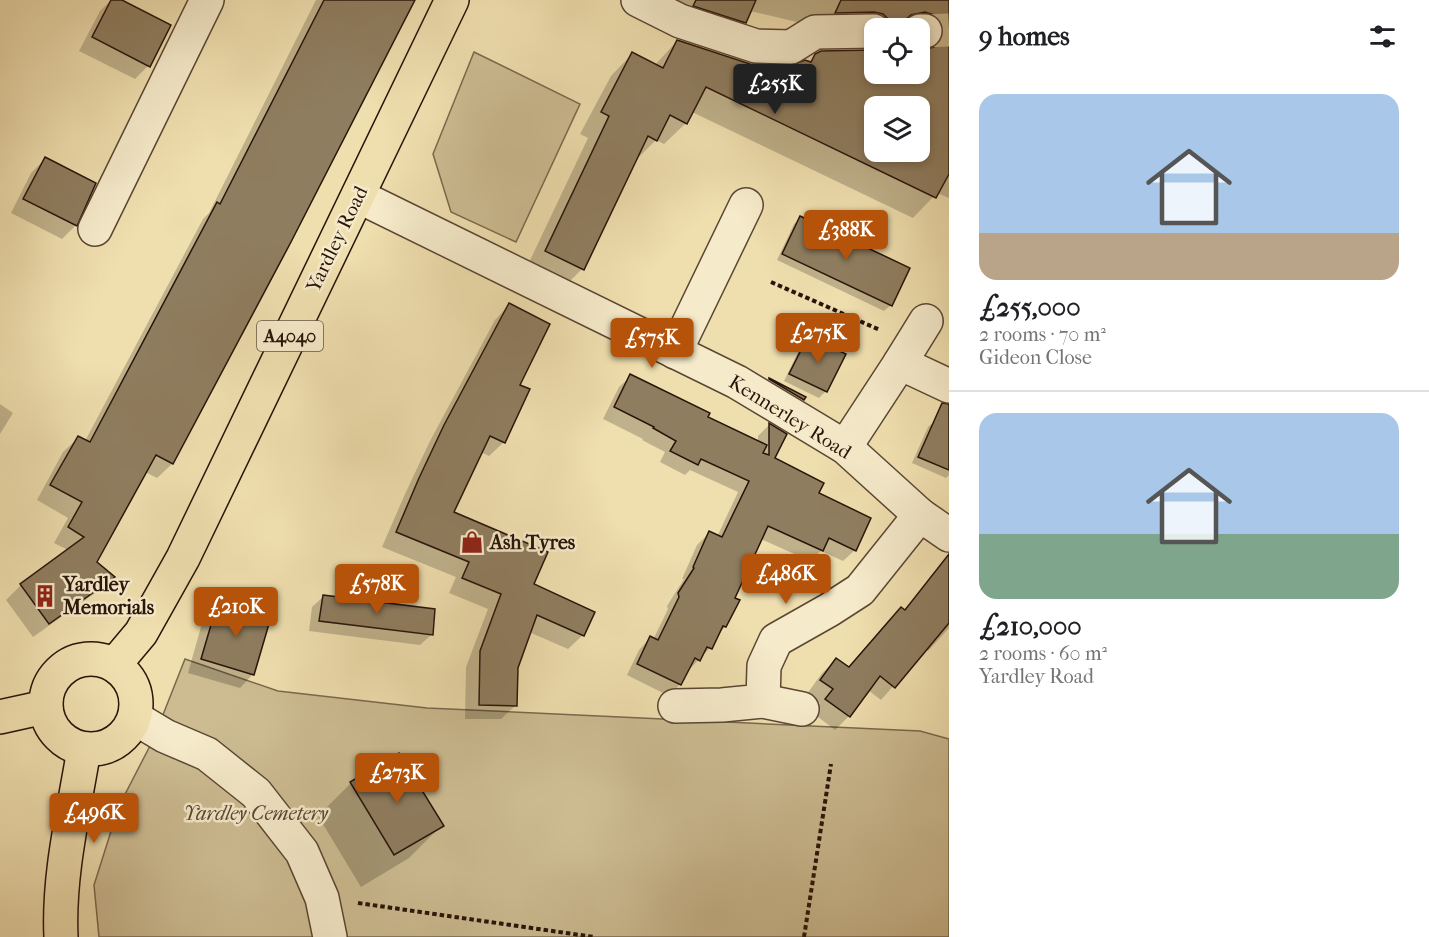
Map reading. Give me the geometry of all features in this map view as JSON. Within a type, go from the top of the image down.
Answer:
[{"type":"main road","name":"Yardley Road","points":[[115,664],[141,633],[183,558],[452,0]]},
{"type":"main road","points":[[81,658],[100,658],[115,664],[127,677],[135,696],[135,718],[129,730],[109,746],[96,749],[73,746],[56,733],[45,707],[46,693],[51,680],[60,669],[81,658]]},
{"type":"main road","points":[[0,717],[45,707]]},
{"type":"main road","points":[[61,937],[64,868],[84,749]]},
{"type":"street","points":[[94,228],[207,0]]},
{"type":"street","points":[[638,0],[680,21],[756,45],[791,47],[815,32],[864,31]]},
{"type":"street","name":"Kennerley Road","points":[[358,196],[737,382],[845,447],[920,515],[949,535]]},
{"type":"street","points":[[675,352],[746,205]]},
{"type":"street","points":[[845,447],[913,343],[949,386]]},
{"type":"street","points":[[764,701],[764,666],[776,640],[830,610],[860,590],[920,515]]},
{"type":"street","points":[[675,706],[764,701],[802,710]]},
{"type":"street","points":[[135,718],[165,736],[207,754],[256,793],[302,852],[322,898],[330,937]]},
{"type":"path","points":[[771,282],[913,343]]},
{"type":"path","points":[[804,937],[831,764]]},
{"type":"path","points":[[322,898],[594,937]]},
{"type":"green space","points":[[474,52],[580,104],[516,242],[451,212],[433,154]]},
{"type":"green space","name":"Yardley Cemetery","points":[[185,659],[278,691],[427,708],[920,731],[949,739],[949,937],[99,937],[94,885],[119,806],[153,740]]},
{"type":"building","points":[[111,0],[122,0],[171,25],[150,67],[92,37]]},
{"type":"building","points":[[324,0],[415,0],[291,242],[173,464],[156,455],[97,562],[115,577],[49,624],[20,584],[84,537],[68,527],[82,502],[50,485],[78,436],[90,442],[217,202],[220,204]]},
{"type":"building","points":[[696,0],[756,0],[746,23],[693,6]]},
{"type":"building","points":[[841,0],[949,0],[949,174],[936,198],[706,87],[687,124],[670,115],[657,141],[648,136],[584,270],[545,251],[609,116],[601,112],[632,52],[663,68],[677,40],[750,64],[761,65],[786,77],[792,65],[805,60],[811,62],[815,54],[821,51],[864,50],[864,84],[930,84],[930,48],[941,40],[944,32],[941,22],[934,15],[925,12],[908,18],[887,18],[883,14],[874,12],[835,13]]},
{"type":"building","points":[[45,157],[96,183],[77,226],[23,199]]},
{"type":"building","points":[[800,216],[910,268],[892,306],[782,254]]},
{"type":"building","points":[[509,303],[550,324],[520,385],[530,389],[505,443],[490,436],[454,512],[548,552],[534,584],[595,612],[584,636],[537,615],[518,668],[517,706],[479,705],[480,651],[501,594],[462,578],[469,562],[396,532],[444,425]]},
{"type":"building","points":[[808,336],[846,354],[827,392],[789,374]]},
{"type":"building","points":[[630,374],[710,413],[708,417],[767,445],[763,453],[769,455],[769,423],[787,434],[775,458],[824,483],[819,493],[871,518],[856,551],[829,538],[823,551],[768,526],[735,598],[740,600],[726,627],[723,626],[712,649],[707,647],[700,661],[695,658],[681,685],[637,664],[650,636],[658,640],[679,597],[678,593],[694,568],[709,531],[722,537],[749,481],[701,459],[698,465],[670,451],[676,441],[614,407]]},
{"type":"building","points":[[769,378],[806,397],[804,400]]},
{"type":"building","points":[[942,403],[949,404],[949,470],[918,457]]},
{"type":"building","points":[[949,554],[949,623],[895,688],[880,676],[850,717],[825,699],[833,689],[820,680],[836,658],[849,667],[901,607],[905,610]]},
{"type":"building","points":[[323,595],[435,609],[433,635],[319,621]]},
{"type":"building","points":[[218,601],[271,617],[254,675],[201,659]]},
{"type":"building","points":[[399,753],[444,826],[394,855],[350,782]]},
{"type":"tunnel","points":[[930,31],[949,30]]},
{"type":"place","name":"Ash Tyres","points":[[472,542]]},
{"type":"place","name":"Yardley Memorials","points":[[45,596]]}]
